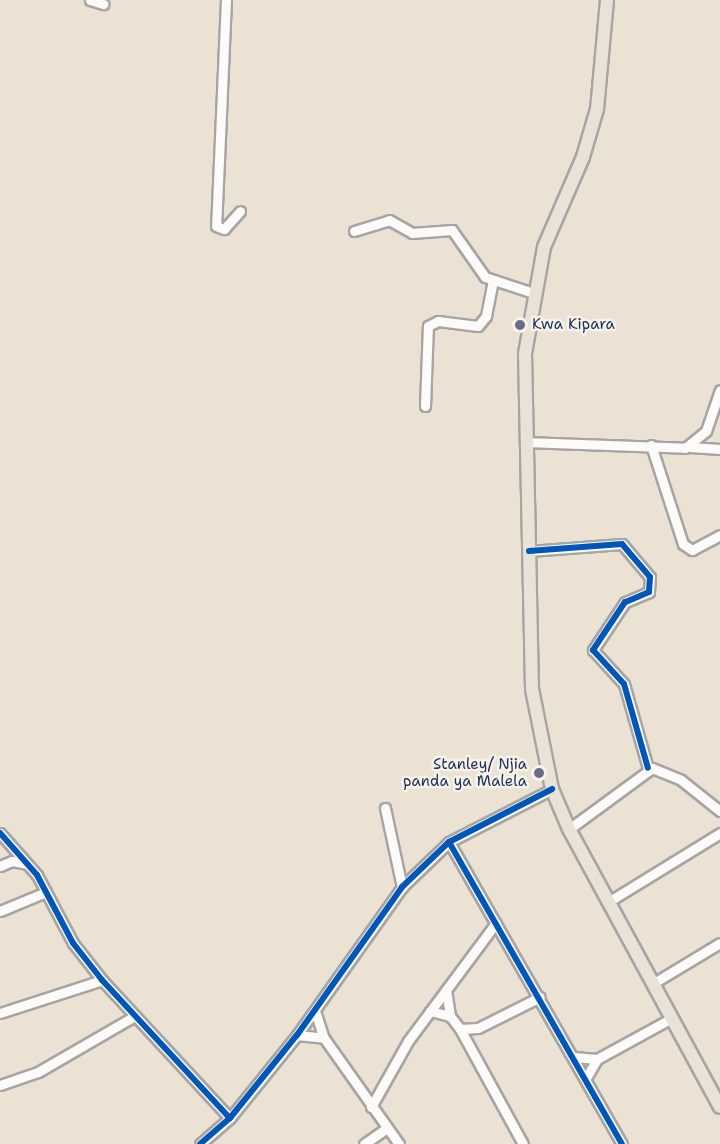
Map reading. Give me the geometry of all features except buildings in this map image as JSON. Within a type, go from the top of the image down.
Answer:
[{"type":"main road","points":[[607,0],[597,109],[533,293],[525,354],[525,442],[532,688],[552,789],[569,829],[670,1019],[720,1107]]},
{"type":"street","points":[[90,0],[103,4]]},
{"type":"street","points":[[226,0],[216,226],[224,229],[240,211]]},
{"type":"street","points":[[354,231],[389,220],[411,233],[452,230],[475,268],[493,281],[533,293]]},
{"type":"street","points":[[424,406],[428,326],[438,321],[478,326],[486,316],[493,281]]},
{"type":"street","points":[[685,448],[706,431],[720,390]]},
{"type":"street","points":[[525,442],[720,449]]},
{"type":"street","points":[[651,445],[683,544],[692,550],[720,536]]},
{"type":"street","points":[[529,551],[622,544],[650,577],[649,592],[625,602],[593,650],[624,684],[648,768]]},
{"type":"street","points":[[648,768],[681,780],[720,811]]},
{"type":"street","points":[[569,829],[648,768]]},
{"type":"street","points":[[200,1144],[230,1118],[297,1035],[402,887],[449,842],[552,789]]},
{"type":"street","points":[[385,807],[402,887]]},
{"type":"street","points":[[608,902],[720,832]]},
{"type":"street","points":[[0,833],[27,864],[46,892],[73,943],[102,980],[133,1017],[230,1118]]},
{"type":"street","points":[[449,842],[540,997],[622,1144]]},
{"type":"street","points":[[0,866],[12,861],[27,864]]},
{"type":"street","points":[[0,911],[46,892]]},
{"type":"street","points":[[371,1107],[430,1011],[496,923]]},
{"type":"street","points":[[652,984],[720,943]]},
{"type":"street","points":[[0,1013],[102,980]]},
{"type":"street","points":[[446,990],[450,1016],[460,1029],[524,1144]]},
{"type":"street","points":[[460,1029],[478,1028],[540,997]]},
{"type":"street","points":[[315,1011],[324,1038],[399,1144]]},
{"type":"street","points":[[430,1011],[450,1016]]},
{"type":"street","points":[[0,1085],[38,1072],[133,1017]]},
{"type":"street","points":[[586,1078],[597,1059],[670,1019]]},
{"type":"street","points":[[297,1035],[324,1038]]},
{"type":"street","points":[[574,1057],[597,1059]]},
{"type":"street","points":[[364,1144],[387,1128]]},
{"type":"cycle path","points":[[529,551],[622,544],[650,577],[649,592],[625,602],[593,650],[624,684],[648,768]]},
{"type":"cycle path","points":[[200,1144],[230,1118],[297,1035],[402,887],[449,842],[552,789]]},
{"type":"cycle path","points":[[0,833],[37,875],[73,943],[102,980],[230,1118]]},
{"type":"cycle path","points":[[449,842],[622,1144]]},
{"type":"place","name":"Kwa Kipara","points":[[520,325]]},
{"type":"place","name":"Stanley/ Njia panda ya Malela","points":[[539,773]]}]
